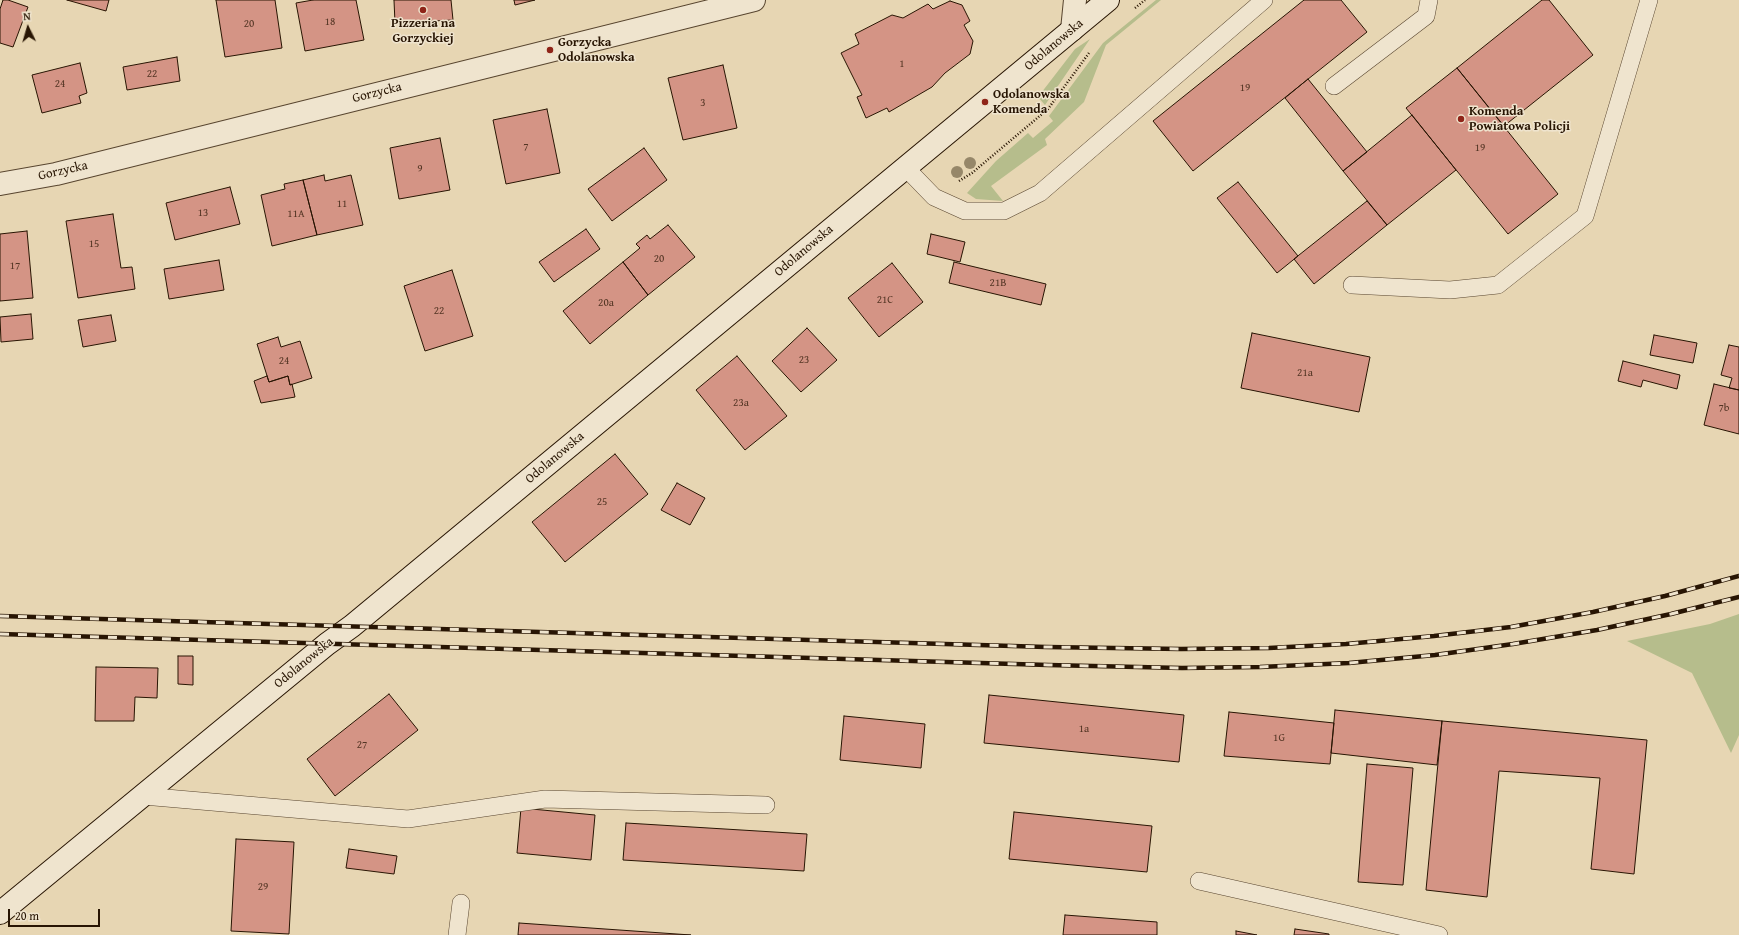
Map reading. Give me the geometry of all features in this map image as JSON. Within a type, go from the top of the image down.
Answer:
[{"type":"main road","name":"Gorzycka","points":[[0,184],[56,174],[754,0]]},
{"type":"main road","points":[[1072,30],[1075,0]]},
{"type":"main road","name":"Odolanowska","points":[[0,913],[327,644],[364,616],[1108,0]]},
{"type":"lane","points":[[905,167],[934,198],[965,211],[1004,211],[1040,193],[1264,0]]},
{"type":"lane","points":[[1334,86],[1426,16],[1429,0]]},
{"type":"lane","points":[[1352,285],[1450,290],[1498,285],[1585,216],[1649,0]]},
{"type":"lane","points":[[143,796],[408,819],[545,799],[766,805]]},
{"type":"lane","points":[[1199,882],[1439,935]]},
{"type":"lane","points":[[458,935],[461,903]]},
{"type":"path","points":[[1133,9],[1145,0]]},
{"type":"path","points":[[934,198],[972,172],[1048,109],[1090,52]]},
{"type":"green space","points":[[1156,0],[1161,0],[1106,45],[1084,102],[1045,139],[1047,145],[991,186],[1003,201],[976,199],[967,193],[996,161],[1028,133],[1033,138],[1053,121],[1049,116],[1103,43]]},
{"type":"green space","points":[[1090,39],[1045,105],[1038,97],[1075,49]]},
{"type":"green space","points":[[1739,614],[1739,735],[1731,753],[1692,673],[1627,641],[1710,624]]},
{"type":"building","points":[[3,0],[8,0],[28,7],[13,47],[0,43],[0,9]]},
{"type":"building","points":[[67,0],[109,0],[106,11]]},
{"type":"building","points":[[216,0],[275,0],[282,48],[225,57]]},
{"type":"building","points":[[313,0],[356,0],[364,40],[305,51],[296,3]]},
{"type":"building","name":"Pizzeria na Gorzyckiej","points":[[394,0],[451,0],[453,20],[395,23]]},
{"type":"building","points":[[514,0],[535,0],[515,5]]},
{"type":"building","points":[[1304,0],[1341,0],[1367,32],[1193,171],[1153,121]]},
{"type":"building","points":[[1542,0],[1549,0],[1593,55],[1504,126],[1457,68]]},
{"type":"building","points":[[950,1],[962,5],[970,21],[964,25],[973,41],[970,54],[945,73],[932,87],[889,112],[887,108],[866,118],[857,97],[862,95],[841,53],[859,44],[855,34],[892,15],[903,18],[928,4],[933,9]]},
{"type":"building","points":[[177,57],[180,81],[127,90],[123,67]]},
{"type":"building","points":[[80,63],[87,93],[79,96],[81,103],[42,113],[32,75]]},
{"type":"building","points":[[723,65],[737,128],[683,140],[668,78]]},
{"type":"building","points":[[1457,68],[1558,194],[1508,234],[1406,108]]},
{"type":"building","points":[[1308,79],[1367,152],[1343,171],[1285,98]]},
{"type":"building","points":[[547,109],[560,173],[506,184],[493,120]]},
{"type":"building","points":[[1412,115],[1456,170],[1387,225],[1343,171]]},
{"type":"building","points":[[440,138],[450,190],[399,199],[390,148]]},
{"type":"building","points":[[644,148],[667,180],[612,221],[588,189]]},
{"type":"building","points":[[324,175],[325,181],[351,175],[363,225],[317,235],[303,180]]},
{"type":"building","points":[[303,180],[317,235],[272,246],[261,195],[285,189],[284,184]]},
{"type":"building","points":[[1238,182],[1298,256],[1277,273],[1217,198]]},
{"type":"building","points":[[230,187],[240,224],[175,240],[166,203]]},
{"type":"building","points":[[1367,201],[1387,225],[1314,284],[1294,259]]},
{"type":"building","points":[[113,214],[121,268],[132,267],[135,289],[78,298],[66,221]]},
{"type":"building","points":[[668,225],[695,257],[648,295],[623,262],[640,248],[636,244],[647,235],[650,239]]},
{"type":"building","points":[[586,229],[600,249],[554,282],[539,262]]},
{"type":"building","points":[[27,231],[33,298],[0,301],[0,234]]},
{"type":"building","points":[[931,234],[965,242],[960,262],[927,254]]},
{"type":"building","points":[[219,260],[224,290],[169,299],[164,269]]},
{"type":"building","points":[[623,262],[648,295],[590,344],[563,311]]},
{"type":"building","points":[[954,262],[1046,284],[1041,305],[949,283]]},
{"type":"building","points":[[892,263],[923,302],[879,337],[848,298]]},
{"type":"building","points":[[452,270],[473,336],[425,351],[404,286]]},
{"type":"building","points":[[31,314],[33,339],[1,342],[0,317]]},
{"type":"building","points":[[111,315],[116,341],[83,347],[78,320]]},
{"type":"building","points":[[807,328],[837,360],[801,392],[772,361]]},
{"type":"building","points":[[1252,333],[1370,357],[1359,412],[1241,388]]},
{"type":"building","points":[[1654,335],[1697,343],[1693,363],[1650,355]]},
{"type":"building","points":[[278,337],[281,347],[300,341],[312,378],[290,385],[288,376],[269,382],[257,344]]},
{"type":"building","points":[[1729,345],[1739,347],[1739,390],[1729,388],[1732,378],[1721,375]]},
{"type":"building","points":[[737,356],[787,416],[745,450],[696,390]]},
{"type":"building","points":[[1623,361],[1680,375],[1677,389],[1643,380],[1641,387],[1618,381]]},
{"type":"building","points":[[267,376],[269,382],[288,376],[290,385],[292,384],[295,397],[261,403],[254,381]]},
{"type":"building","points":[[1714,384],[1739,390],[1739,434],[1704,425]]},
{"type":"building","points":[[615,454],[648,494],[565,562],[532,522]]},
{"type":"building","points":[[677,483],[705,498],[690,525],[661,510]]},
{"type":"building","points":[[178,656],[193,656],[193,685],[178,684]]},
{"type":"building","points":[[96,667],[158,668],[157,698],[135,697],[134,721],[95,721]]},
{"type":"building","points":[[389,694],[418,730],[335,796],[307,759]]},
{"type":"building","points":[[989,695],[1184,715],[1179,762],[984,743]]},
{"type":"building","points":[[1335,710],[1442,721],[1437,765],[1331,753]]},
{"type":"building","points":[[1229,712],[1334,723],[1330,764],[1224,756]]},
{"type":"building","points":[[844,716],[925,724],[921,768],[840,760]]},
{"type":"building","points":[[1442,721],[1647,740],[1634,874],[1591,869],[1600,778],[1499,771],[1487,897],[1426,890]]},
{"type":"building","points":[[1367,764],[1413,768],[1403,885],[1358,882]]},
{"type":"building","points":[[521,808],[595,815],[591,860],[517,853]]},
{"type":"building","points":[[1014,812],[1152,826],[1147,872],[1009,859]]},
{"type":"building","points":[[626,823],[807,834],[804,871],[623,860]]},
{"type":"building","points":[[236,839],[294,842],[289,934],[231,931]]},
{"type":"building","points":[[349,849],[397,856],[394,874],[346,868]]},
{"type":"building","points":[[1065,915],[1157,922],[1157,935],[1063,935]]},
{"type":"building","points":[[519,923],[691,935],[518,935]]},
{"type":"building","points":[[1295,929],[1329,934],[1329,935],[1294,935]]},
{"type":"building","points":[[1236,931],[1257,935],[1236,935]]},
{"type":"railway","points":[[0,616],[1046,647],[1181,649],[1269,648],[1346,644],[1511,627],[1593,612],[1665,596],[1739,576]]},
{"type":"railway","points":[[0,634],[1048,665],[1182,668],[1260,667],[1349,663],[1435,655],[1513,644],[1597,630],[1739,597]]},
{"type":"place","name":"Pizzeria na Gorzyckiej","points":[[423,10]]},
{"type":"place","name":"Gorzycka Odolanowska","points":[[550,50]]},
{"type":"place","name":"Odolanowska Komenda","points":[[985,102]]},
{"type":"place","name":"Komenda Powiatowa Policji","points":[[1461,119]]}]
